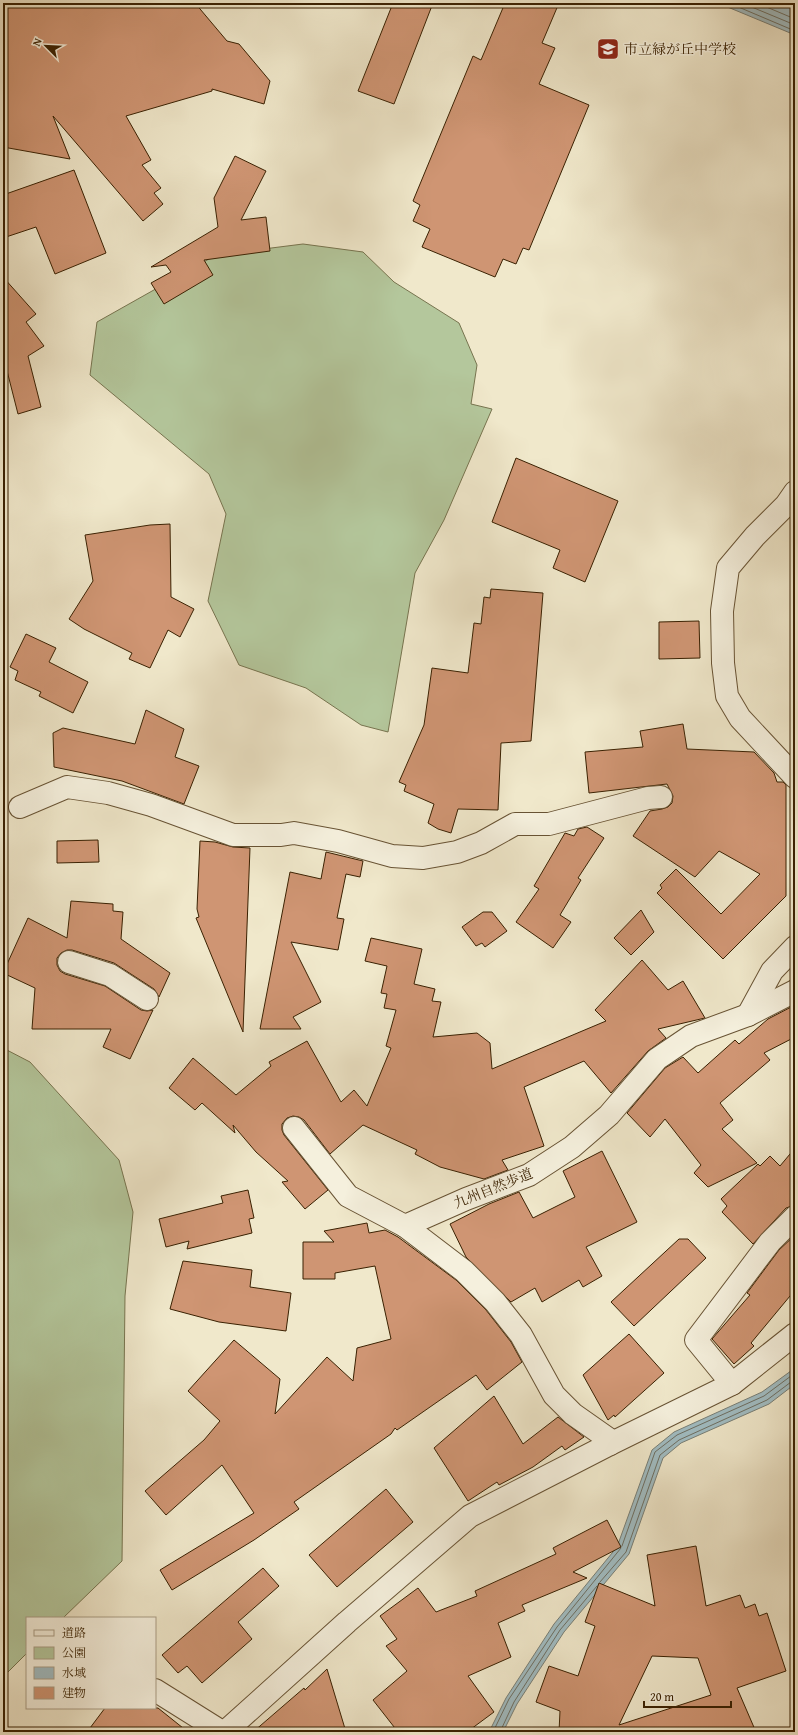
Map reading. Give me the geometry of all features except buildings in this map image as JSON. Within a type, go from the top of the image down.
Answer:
[{"type":"street","points":[[795,492],[786,505],[755,536],[728,568],[722,611],[723,663],[728,696],[740,718],[795,777]]},
{"type":"street","points":[[20,806],[67,787],[108,792],[151,805],[233,835],[281,835],[294,833],[338,841],[392,856],[423,858],[457,852],[481,843],[515,824],[549,824],[648,798],[661,797]]},
{"type":"street","points":[[748,1015],[772,971],[795,947]]},
{"type":"street","points":[[69,962],[110,975],[147,999]]},
{"type":"street","name":"九州自然歩道","points":[[405,1226],[466,1199],[529,1175],[572,1147],[609,1115],[657,1059],[691,1036],[748,1015],[795,991]]},
{"type":"street","points":[[294,1128],[348,1196],[405,1226],[464,1271],[495,1302],[521,1335],[554,1395],[573,1414],[610,1440],[610,1444]]},
{"type":"street","points":[[732,1384],[696,1340],[770,1242],[795,1217]]},
{"type":"street","points":[[225,1732],[347,1622],[470,1516],[610,1444],[732,1384],[795,1334]]},
{"type":"street","points":[[156,1691],[222,1732]]},
{"type":"green space","points":[[303,244],[363,252],[394,282],[459,323],[477,365],[471,404],[492,409],[444,520],[415,573],[388,732],[361,725],[306,688],[239,665],[208,601],[226,514],[209,474],[90,375],[97,322],[216,255]]},
{"type":"green space","points":[[3,1048],[30,1062],[119,1160],[133,1212],[125,1296],[122,1561],[64,1617],[26,1617],[26,1654],[3,1677]]},
{"type":"water","points":[[718,3],[795,3],[795,35]]},
{"type":"water","points":[[795,1368],[795,1384],[769,1404],[681,1443],[663,1458],[629,1554],[564,1632],[517,1704],[503,1732],[489,1732],[506,1698],[554,1624],[617,1547],[652,1450],[674,1432],[762,1392]]},
{"type":"place","name":"市立緑が丘中学校","points":[[608,49]]}]
